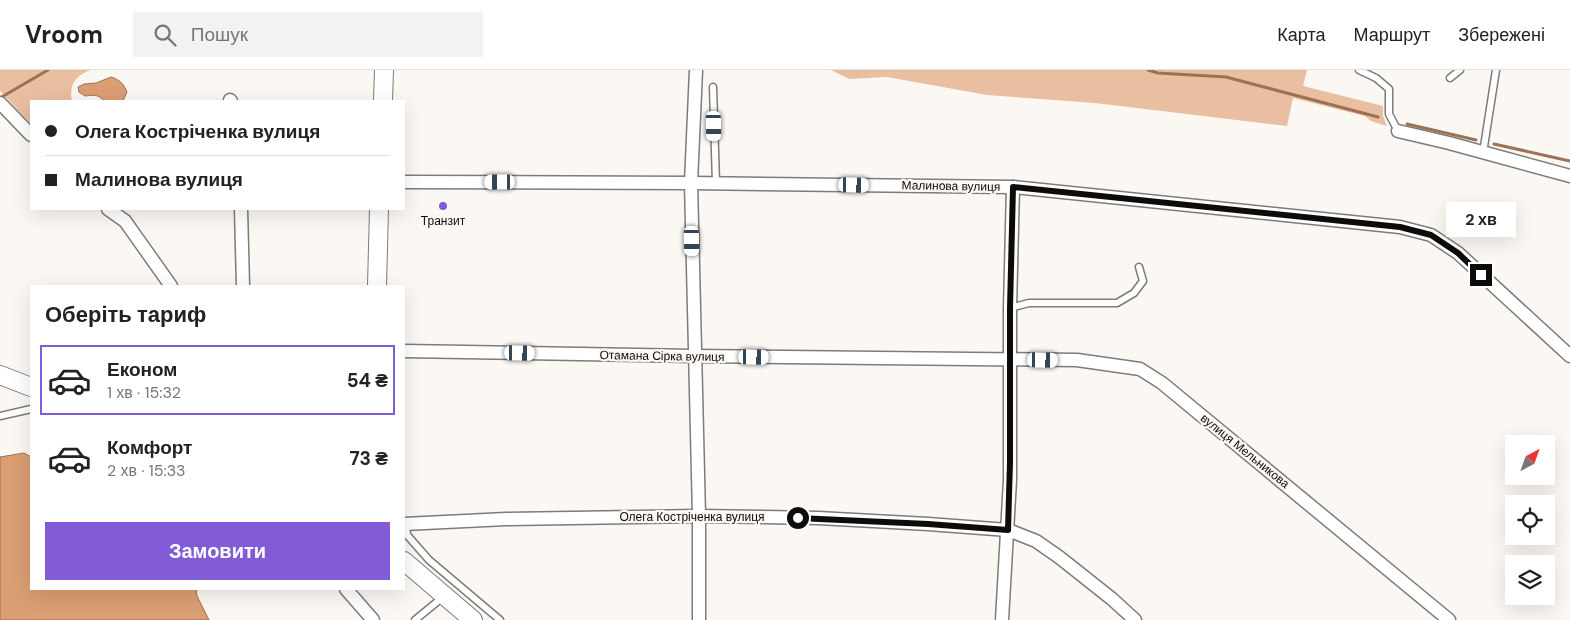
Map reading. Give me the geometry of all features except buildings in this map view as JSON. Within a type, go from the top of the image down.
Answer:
[{"type":"main road","points":[[383,100],[384,70]]},
{"type":"main road","points":[[377,285],[379,210]]},
{"type":"main road","points":[[0,375],[30,387]]},
{"type":"main road","points":[[405,562],[472,620]]},
{"type":"street","points":[[696,70],[691,183],[699,516],[698,620]]},
{"type":"street","points":[[3,106],[30,135]]},
{"type":"street","points":[[1398,131],[1570,176]]},
{"type":"street","name":"Малинова вулиця","points":[[405,182],[1013,187],[1400,227],[1431,235],[1458,253],[1570,356]]},
{"type":"street","points":[[1002,620],[1008,530],[1013,187]]},
{"type":"street","points":[[109,210],[125,221],[170,285]]},
{"type":"street","points":[[241,210],[243,285]]},
{"type":"street","name":"Отамана Сірка вулиця","points":[[405,350],[695,356],[1010,359]]},
{"type":"street","name":"вулиця Мельникова","points":[[1010,359],[1077,360],[1140,369],[1162,383],[1449,620]]},
{"type":"street","name":"Олега Костріченка вулиця","points":[[405,525],[506,519],[699,516],[818,518],[1008,530],[1036,541],[1060,557],[1135,620]]},
{"type":"street","points":[[347,590],[373,620]]},
{"type":"lane","points":[[1359,70],[1376,78],[1388,88],[1389,114],[1398,131]]},
{"type":"lane","points":[[1450,78],[1460,70]]},
{"type":"lane","points":[[1483,153],[1496,70]]},
{"type":"lane","points":[[713,87],[716,184]]},
{"type":"lane","points":[[119,210],[125,221]]},
{"type":"lane","points":[[1010,308],[1029,303],[1117,303],[1134,294],[1143,281],[1139,267]]},
{"type":"lane","points":[[0,416],[30,409]]},
{"type":"lane","points":[[405,525],[407,535],[429,560],[500,620]]},
{"type":"lane","points":[[415,620],[444,595]]},
{"type":"shaded area","points":[[0,70],[90,70],[80,75],[74,82],[71,90],[72,100],[30,100],[30,123],[0,91]]},
{"type":"shaded area","points":[[831,70],[1307,70],[1303,86],[1383,106],[1383,116],[1387,126],[1371,121],[1365,116],[1293,98],[1287,126],[1095,103],[987,95],[887,77],[849,79]]},
{"type":"shaded area","points":[[111,77],[117,79],[127,92],[123,100],[103,100],[98,96],[85,96],[79,92],[78,87],[84,84],[96,83]]},
{"type":"shaded area","points":[[24,453],[30,456],[30,590],[196,590],[197,596],[209,620],[0,620],[0,457]]},
{"type":"waterway","points":[[0,98],[48,70]]},
{"type":"waterway","points":[[1148,70],[1158,73],[1226,77],[1378,117]]},
{"type":"waterway","points":[[1407,124],[1476,140]]},
{"type":"waterway","points":[[1494,144],[1570,161]]},
{"type":"place","name":"Транзит","points":[[443,206]]},
{"type":"route","points":[[798,518],[1008,530],[1013,187],[1400,227],[1431,235],[1458,253],[1481,275]]}]
